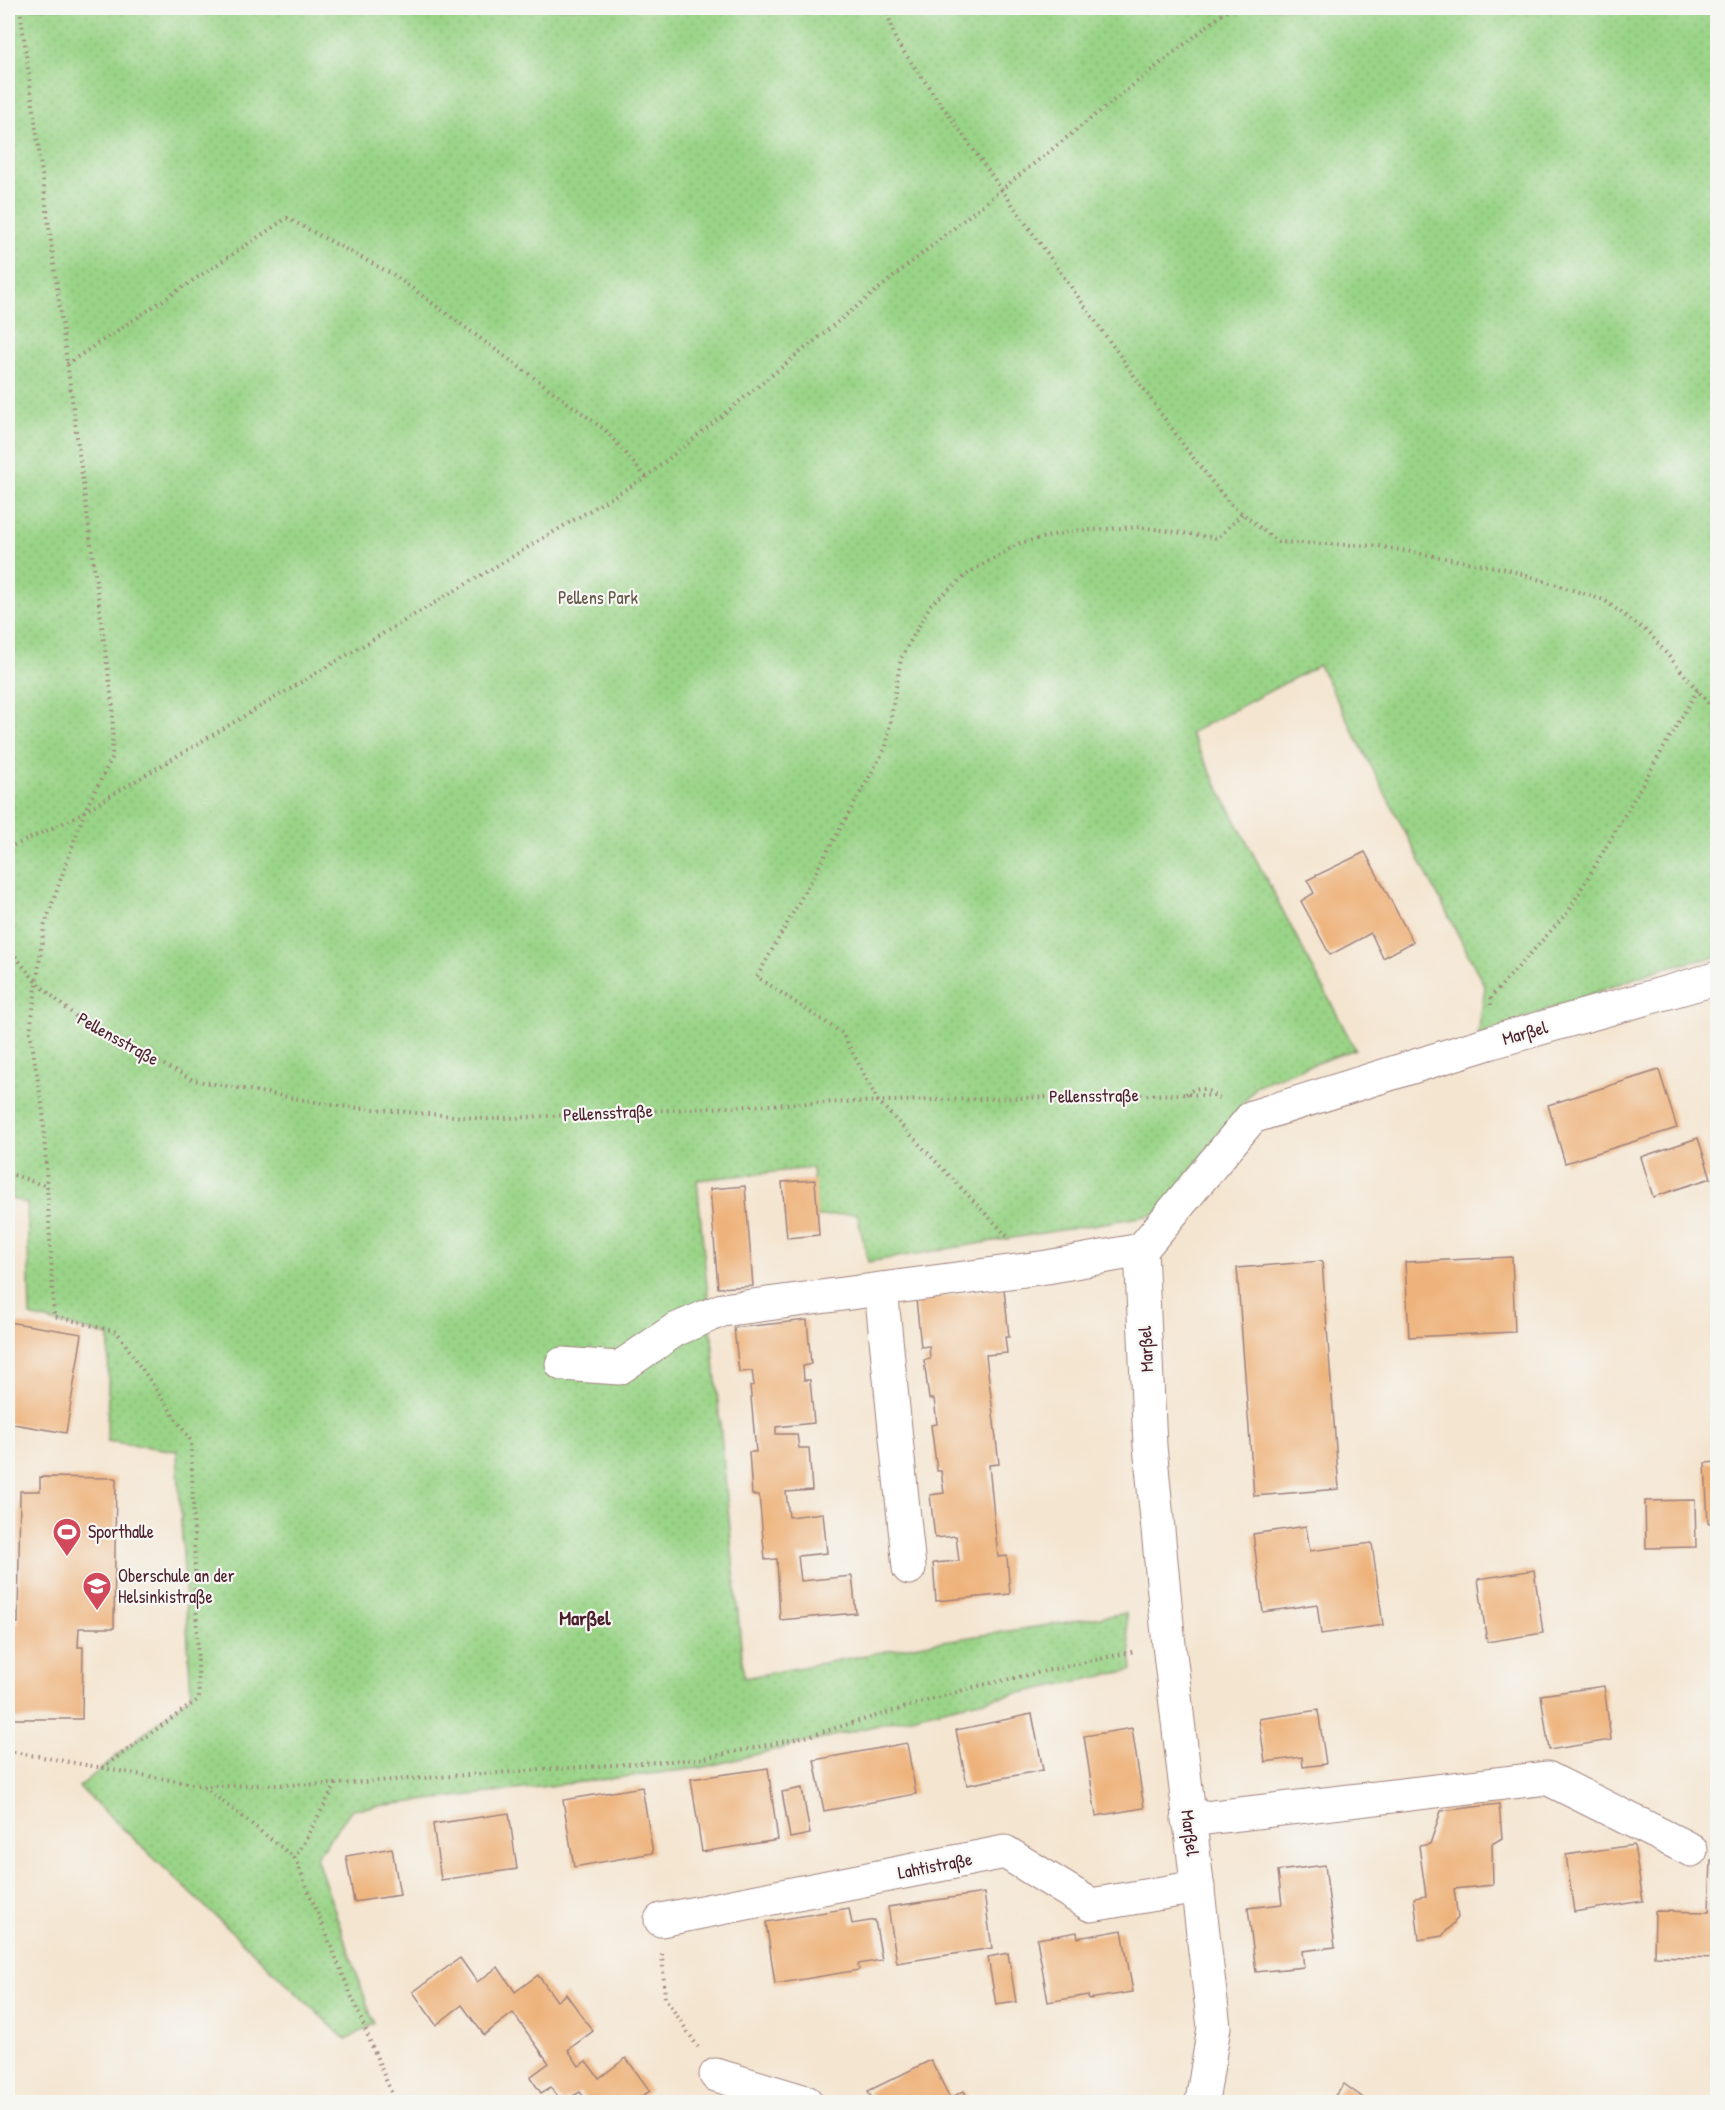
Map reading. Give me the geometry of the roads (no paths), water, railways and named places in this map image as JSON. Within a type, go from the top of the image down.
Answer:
[{"type":"street","name":"Marßel","points":[[1202,2103],[1214,2027],[1188,1820],[1150,1446],[1141,1250],[1252,1117],[1492,1042],[1718,978]]},
{"type":"street","points":[[562,1364],[619,1368],[675,1330],[722,1310],[1038,1268],[1141,1250]]},
{"type":"street","points":[[881,1289],[909,1568]]},
{"type":"street","points":[[1188,1820],[1546,1778],[1691,1850]]},
{"type":"street","name":"Lahtistraße","points":[[661,1920],[1005,1852],[1091,1905],[1198,1887]]},
{"type":"street","points":[[716,2074],[806,2103]]},
{"type":"place","name":"Sporthalle","points":[[67,1558]]},
{"type":"place","name":"Oberschule an der Helsinkistraße","points":[[97,1612]]},
{"type":"district","name":"Marßel","points":[[585,1618]]},
{"type":"park label","name":"Pellens Park","points":[[598,598]]}]
